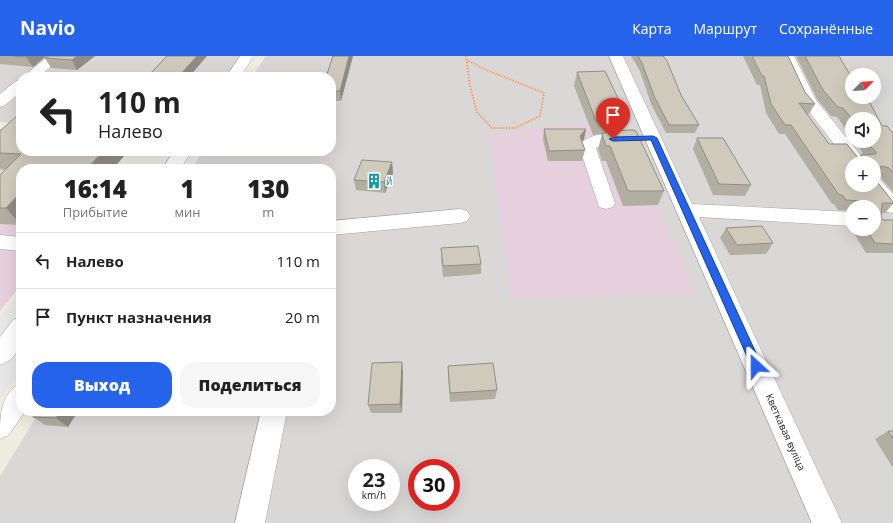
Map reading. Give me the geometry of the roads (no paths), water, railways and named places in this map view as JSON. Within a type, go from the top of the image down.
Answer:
[{"type":"street","points":[[36,72],[56,56]]},
{"type":"street","points":[[236,72],[247,56]]},
{"type":"street","name":"Кветкавая вуліца","points":[[616,56],[827,523]]},
{"type":"street","points":[[788,56],[809,101],[852,156]]},
{"type":"street","points":[[0,102],[16,88]]},
{"type":"street","points":[[606,203],[587,146],[602,139],[653,138]]},
{"type":"street","points":[[878,192],[889,217]]},
{"type":"street","points":[[686,210],[845,219]]},
{"type":"street","points":[[336,228],[460,216]]},
{"type":"street","points":[[0,242],[16,244]]},
{"type":"street","points":[[0,355],[16,334]]},
{"type":"street","points":[[0,426],[16,402]]},
{"type":"street","points":[[250,523],[273,416]]},
{"type":"place","name":"й","points":[[374,181]]}]
